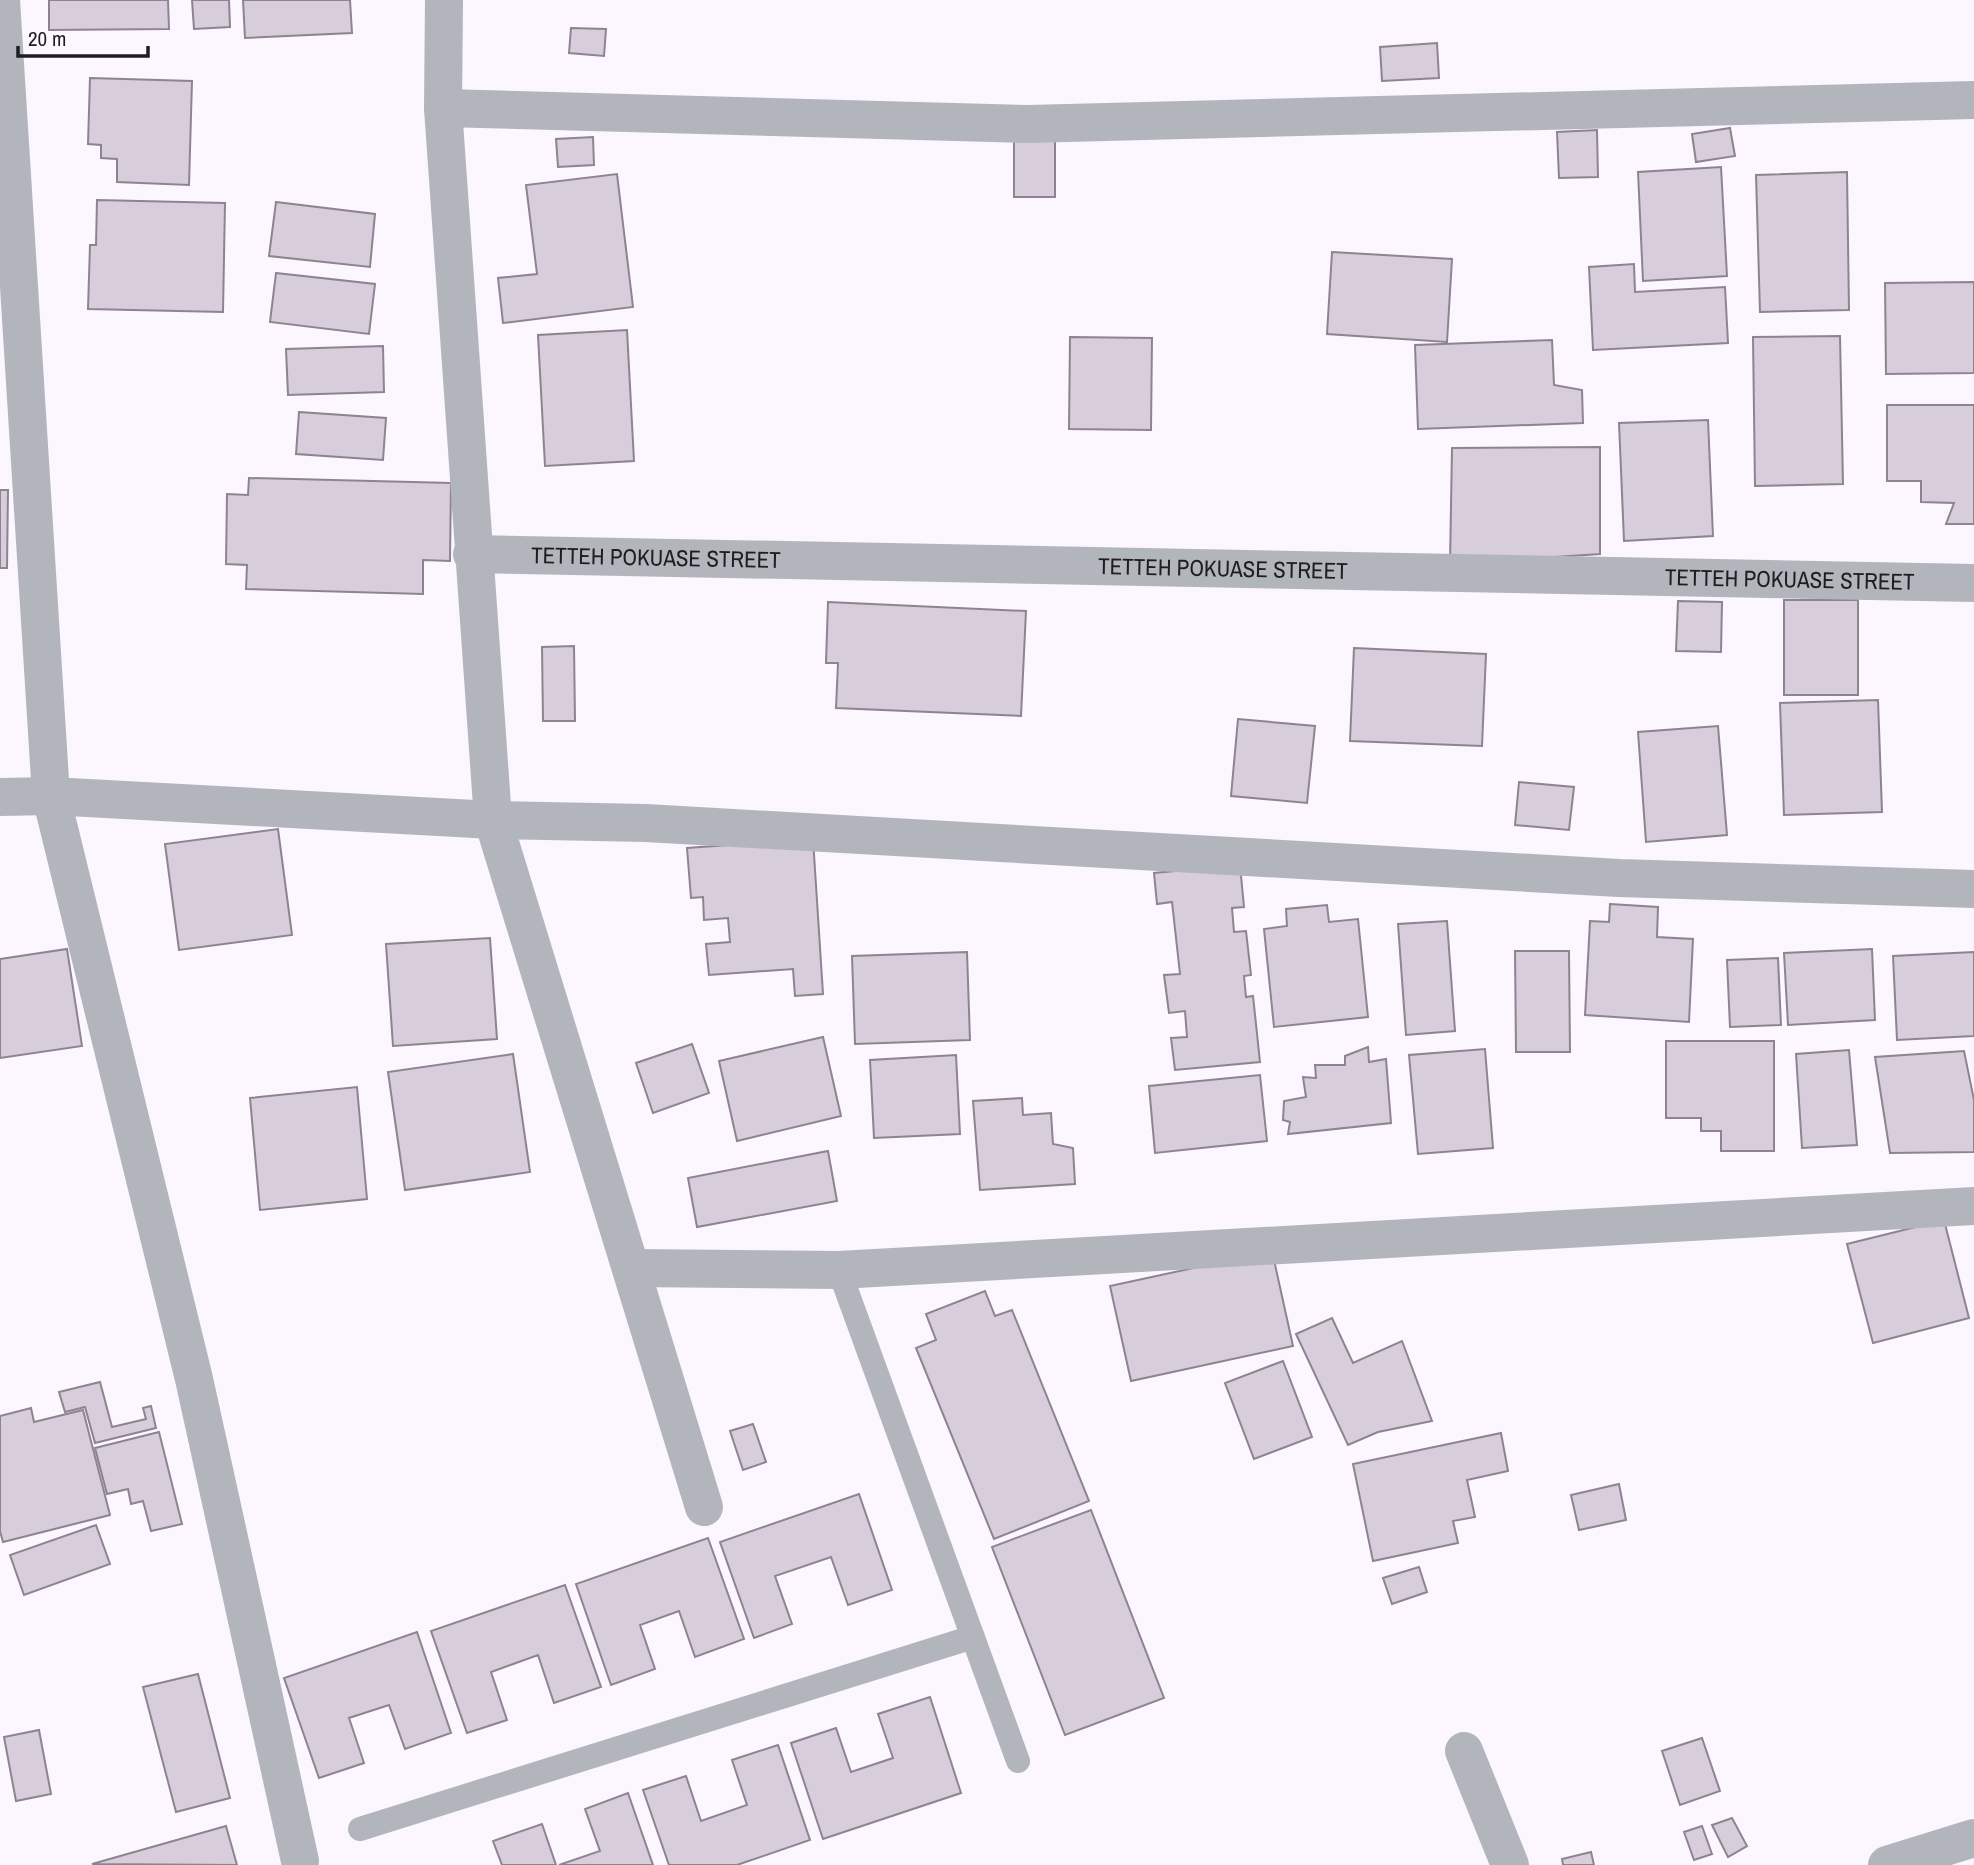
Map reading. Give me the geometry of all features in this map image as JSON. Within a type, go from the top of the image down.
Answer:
[{"type":"street","points":[[1,0],[51,796],[194,1378],[300,1861]]},
{"type":"street","points":[[444,0],[443,108],[472,554],[493,820],[704,1507]]},
{"type":"street","points":[[443,108],[1028,124],[1974,100]]},
{"type":"street","name":"TETTEH POKUASE STREET","points":[[472,554],[1974,583]]},
{"type":"street","points":[[0,797],[51,796],[493,820],[646,823],[1619,878],[1974,889]]},
{"type":"street","points":[[632,1268],[839,1270],[1974,1206]]},
{"type":"street","points":[[1464,1751],[1510,1865]]},
{"type":"street","points":[[1887,1865],[1974,1838]]},
{"type":"lane","points":[[839,1270],[1018,1761]]},
{"type":"lane","points":[[360,1829],[973,1637]]},
{"type":"building","points":[[49,0],[168,0],[169,29],[49,30]]},
{"type":"building","points":[[192,0],[229,0],[230,27],[194,29]]},
{"type":"building","points":[[243,0],[350,0],[352,33],[245,38]]},
{"type":"building","points":[[571,28],[606,29],[604,56],[569,53]]},
{"type":"building","points":[[1437,43],[1439,78],[1382,81],[1380,47]]},
{"type":"building","points":[[90,78],[192,81],[189,185],[117,182],[117,159],[101,158],[101,145],[88,144]]},
{"type":"building","points":[[1014,127],[1055,127],[1055,197],[1014,197]]},
{"type":"building","points":[[1730,128],[1735,156],[1696,162],[1692,134]]},
{"type":"building","points":[[1597,130],[1598,177],[1559,178],[1557,132]]},
{"type":"building","points":[[593,137],[594,165],[558,167],[556,139]]},
{"type":"building","points":[[1721,167],[1727,276],[1643,281],[1638,172]]},
{"type":"building","points":[[1847,172],[1849,310],[1760,312],[1756,175]]},
{"type":"building","points":[[617,174],[633,307],[503,323],[498,278],[537,274],[526,185]]},
{"type":"building","points":[[97,200],[225,203],[223,312],[88,309],[90,245],[96,245]]},
{"type":"building","points":[[276,202],[375,214],[370,267],[269,256]]},
{"type":"building","points":[[1332,252],[1452,259],[1447,342],[1327,334]]},
{"type":"building","points":[[1634,264],[1635,292],[1725,287],[1728,343],[1593,350],[1589,267]]},
{"type":"building","points":[[276,273],[375,284],[369,334],[270,322]]},
{"type":"building","points":[[1974,282],[1974,373],[1886,374],[1885,283]]},
{"type":"building","points":[[627,330],[634,461],[545,466],[538,335]]},
{"type":"building","points":[[1840,336],[1843,484],[1755,486],[1753,337]]},
{"type":"building","points":[[1070,337],[1152,338],[1151,430],[1069,429]]},
{"type":"building","points":[[1552,340],[1554,385],[1582,390],[1583,423],[1418,429],[1415,345]]},
{"type":"building","points":[[383,346],[384,392],[288,395],[286,349]]},
{"type":"building","points":[[1887,405],[1974,405],[1974,524],[1946,524],[1954,503],[1921,502],[1921,481],[1887,481]]},
{"type":"building","points":[[299,412],[386,418],[383,460],[296,454]]},
{"type":"building","points":[[1708,420],[1713,536],[1624,541],[1619,423]]},
{"type":"building","points":[[1600,447],[1600,554],[1450,564],[1452,448]]},
{"type":"building","points":[[249,478],[451,483],[450,561],[423,560],[423,594],[246,589],[247,565],[226,564],[227,494],[248,495]]},
{"type":"building","points":[[0,490],[8,490],[7,568],[0,568]]},
{"type":"building","points":[[1784,600],[1858,600],[1858,695],[1784,695]]},
{"type":"building","points":[[1678,601],[1722,602],[1721,652],[1676,651]]},
{"type":"building","points":[[828,602],[1026,611],[1021,716],[836,708],[838,663],[826,663]]},
{"type":"building","points":[[574,646],[575,721],[543,721],[542,647]]},
{"type":"building","points":[[1354,648],[1486,654],[1482,746],[1350,741]]},
{"type":"building","points":[[1878,700],[1882,812],[1784,815],[1780,703]]},
{"type":"building","points":[[1238,719],[1315,726],[1307,803],[1231,796]]},
{"type":"building","points":[[1718,726],[1727,835],[1646,842],[1638,732]]},
{"type":"building","points":[[1519,782],[1574,787],[1569,830],[1515,825]]},
{"type":"building","points":[[278,829],[292,935],[179,950],[165,844]]},
{"type":"building","points":[[813,839],[823,994],[795,996],[793,969],[709,975],[706,944],[730,942],[728,918],[704,920],[703,897],[691,898],[687,848]]},
{"type":"building","points":[[1240,865],[1244,907],[1232,908],[1234,932],[1246,931],[1251,975],[1244,976],[1246,997],[1253,996],[1260,1062],[1175,1070],[1171,1038],[1187,1037],[1185,1011],[1169,1013],[1164,975],[1180,974],[1172,902],[1157,904],[1154,873]]},
{"type":"building","points":[[1610,904],[1658,907],[1657,937],[1693,939],[1689,1022],[1585,1015],[1590,921],[1609,922]]},
{"type":"building","points":[[1327,905],[1329,922],[1358,919],[1368,1017],[1274,1027],[1264,929],[1287,926],[1286,909]]},
{"type":"building","points":[[1447,921],[1455,1031],[1406,1035],[1398,924]]},
{"type":"building","points":[[490,938],[497,1039],[393,1046],[386,944]]},
{"type":"building","points":[[67,949],[82,1046],[0,1058],[0,959]]},
{"type":"building","points":[[1872,949],[1875,1020],[1788,1025],[1784,953]]},
{"type":"building","points":[[1515,951],[1569,951],[1570,1052],[1516,1052]]},
{"type":"building","points":[[967,952],[970,1040],[855,1044],[852,956]]},
{"type":"building","points":[[1974,952],[1974,1036],[1897,1040],[1893,956]]},
{"type":"building","points":[[1778,958],[1781,1025],[1730,1027],[1727,960]]},
{"type":"building","points":[[823,1037],[841,1116],[737,1141],[719,1061]]},
{"type":"building","points":[[1666,1041],[1774,1041],[1774,1151],[1721,1151],[1721,1131],[1701,1131],[1701,1118],[1666,1118]]},
{"type":"building","points":[[692,1044],[709,1093],[653,1113],[636,1063]]},
{"type":"building","points":[[1368,1047],[1369,1062],[1386,1059],[1391,1123],[1288,1134],[1290,1122],[1283,1120],[1284,1101],[1306,1097],[1303,1077],[1316,1078],[1315,1065],[1345,1065],[1345,1056]]},
{"type":"building","points":[[1485,1049],[1493,1148],[1418,1154],[1409,1055]]},
{"type":"building","points":[[1849,1050],[1857,1145],[1802,1148],[1796,1054]]},
{"type":"building","points":[[1964,1051],[1974,1100],[1974,1152],[1890,1153],[1875,1057]]},
{"type":"building","points":[[513,1054],[530,1172],[405,1190],[388,1072]]},
{"type":"building","points":[[956,1055],[960,1134],[874,1138],[870,1060]]},
{"type":"building","points":[[1260,1075],[1267,1141],[1155,1153],[1149,1086]]},
{"type":"building","points":[[357,1087],[367,1199],[260,1210],[250,1098]]},
{"type":"building","points":[[1022,1098],[1023,1115],[1051,1113],[1053,1144],[1073,1148],[1075,1184],[980,1190],[973,1101]]},
{"type":"building","points":[[828,1151],[837,1201],[697,1227],[688,1178]]},
{"type":"building","points":[[1944,1220],[1969,1318],[1873,1343],[1847,1244]]},
{"type":"building","points":[[1272,1251],[1293,1346],[1131,1381],[1110,1286]]},
{"type":"building","points":[[985,1291],[995,1316],[1012,1310],[1089,1501],[994,1539],[916,1348],[936,1340],[926,1314]]},
{"type":"building","points":[[1332,1318],[1353,1363],[1402,1341],[1432,1421],[1378,1432],[1348,1445],[1296,1334]]},
{"type":"building","points":[[1283,1361],[1312,1437],[1254,1459],[1225,1383]]},
{"type":"building","points":[[100,1382],[112,1427],[146,1419],[143,1408],[151,1406],[156,1428],[95,1443],[85,1407],[65,1412],[59,1392]]},
{"type":"building","points":[[31,1408],[34,1422],[83,1410],[110,1515],[3,1542],[0,1531],[0,1416]]},
{"type":"building","points":[[753,1424],[766,1462],[743,1470],[730,1431]]},
{"type":"building","points":[[159,1432],[182,1524],[151,1531],[143,1501],[131,1504],[128,1489],[107,1494],[95,1448]]},
{"type":"building","points":[[1501,1433],[1508,1471],[1467,1480],[1475,1517],[1453,1521],[1458,1543],[1373,1561],[1353,1464]]},
{"type":"building","points":[[1619,1484],[1626,1520],[1579,1530],[1571,1495]]},
{"type":"building","points":[[859,1494],[892,1590],[848,1605],[831,1557],[775,1576],[792,1624],[754,1638],[720,1542]]},
{"type":"building","points":[[1091,1510],[1164,1698],[1065,1735],[992,1547]]},
{"type":"building","points":[[96,1525],[110,1564],[24,1595],[10,1555]]},
{"type":"building","points":[[708,1538],[744,1639],[695,1657],[679,1611],[640,1625],[655,1669],[611,1685],[576,1584]]},
{"type":"building","points":[[1419,1567],[1427,1592],[1392,1604],[1383,1578]]},
{"type":"building","points":[[565,1585],[601,1687],[554,1703],[538,1655],[491,1672],[507,1720],[467,1733],[431,1631]]},
{"type":"building","points":[[417,1632],[451,1733],[405,1749],[389,1705],[349,1718],[364,1763],[319,1778],[284,1678]]},
{"type":"building","points":[[198,1674],[230,1798],[176,1812],[143,1687]]},
{"type":"building","points":[[930,1697],[961,1793],[823,1839],[791,1743],[836,1728],[851,1772],[893,1758],[878,1714]]},
{"type":"building","points":[[39,1730],[51,1794],[16,1801],[4,1737]]},
{"type":"building","points":[[1702,1738],[1720,1791],[1680,1805],[1662,1751]]},
{"type":"building","points":[[778,1745],[810,1840],[737,1865],[669,1865],[643,1790],[686,1776],[701,1821],[747,1805],[732,1760]]},
{"type":"building","points":[[628,1793],[653,1865],[559,1865],[600,1851],[585,1809]]},
{"type":"building","points":[[1732,1818],[1747,1846],[1728,1857],[1712,1825]]},
{"type":"building","points":[[542,1824],[556,1865],[502,1865],[493,1841]]},
{"type":"building","points":[[226,1826],[237,1865],[92,1864]]},
{"type":"building","points":[[1702,1826],[1712,1854],[1694,1860],[1684,1832]]},
{"type":"building","points":[[1591,1852],[1594,1865],[1563,1865],[1562,1859]]}]
